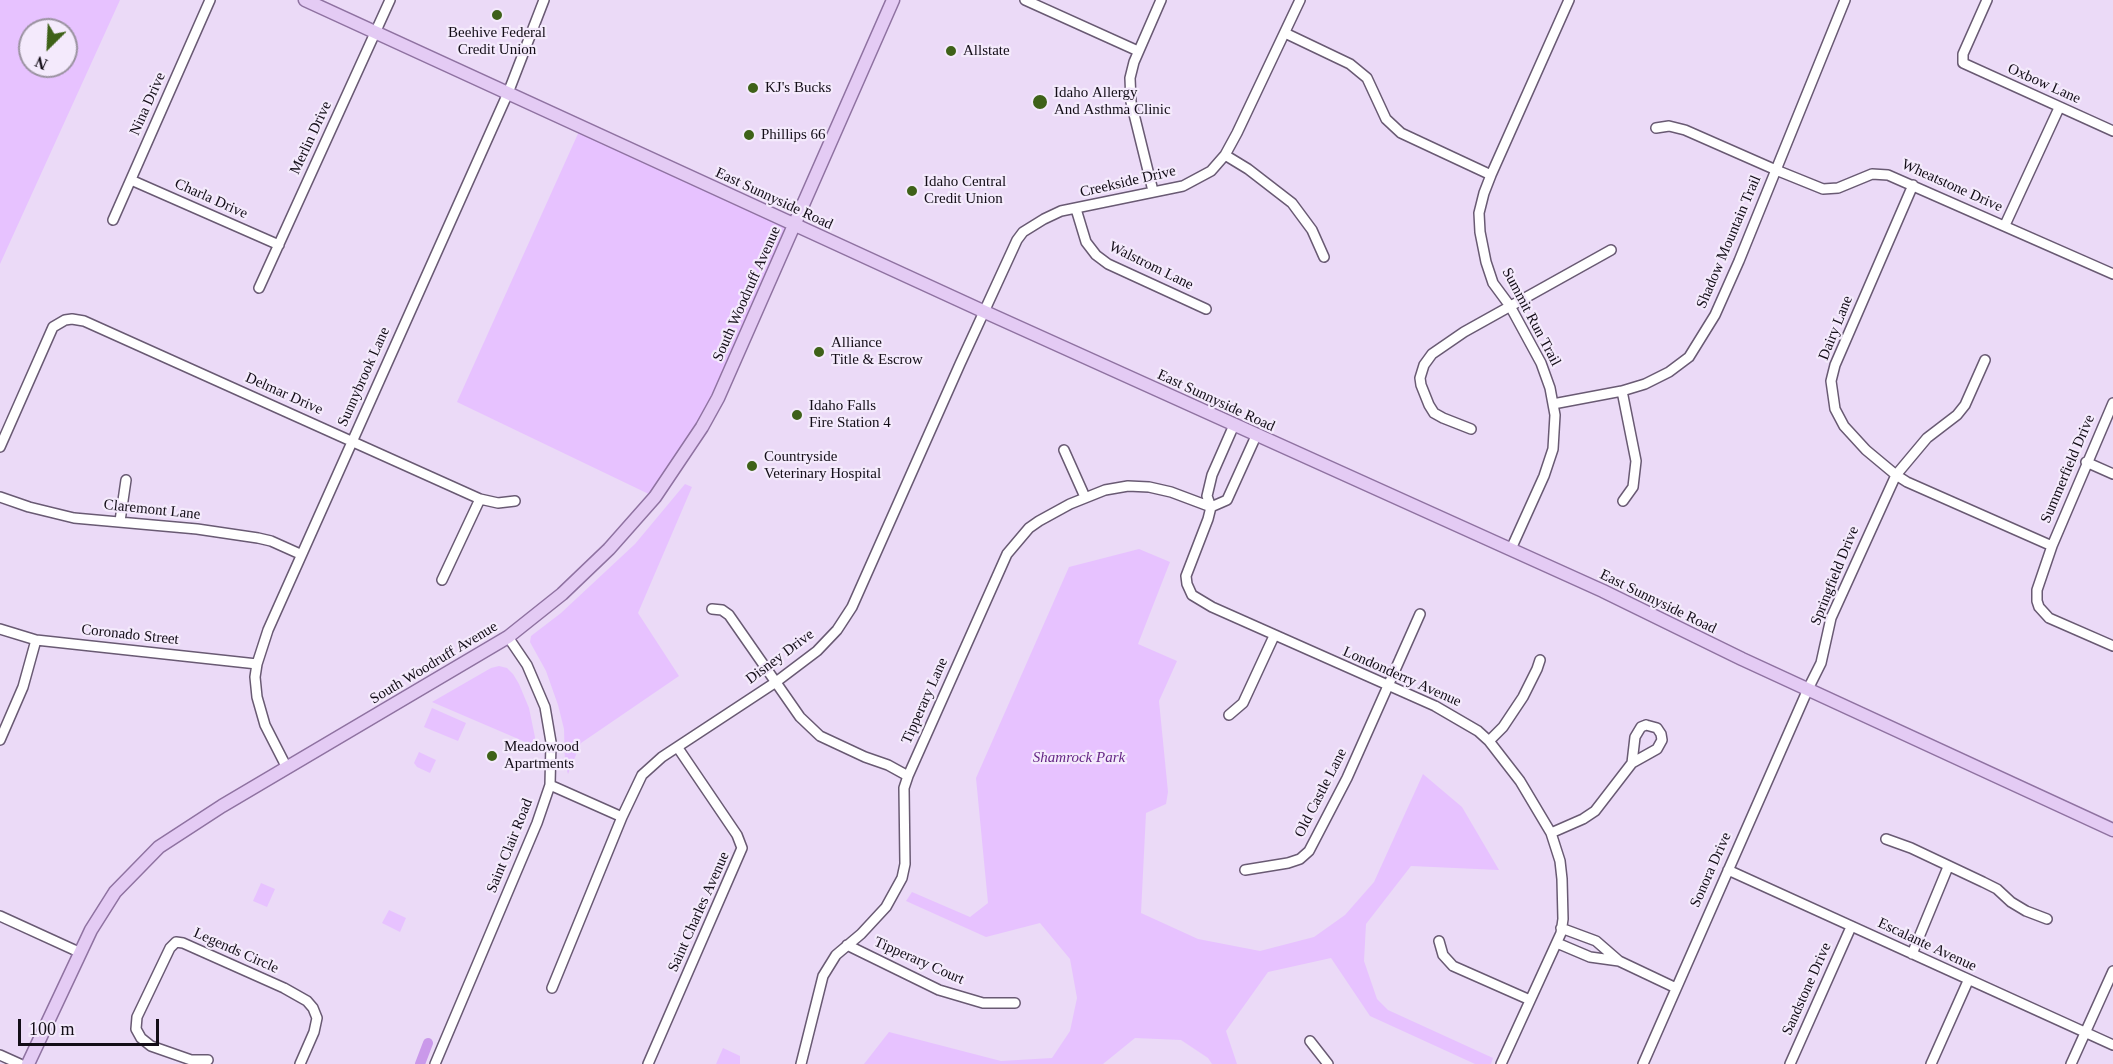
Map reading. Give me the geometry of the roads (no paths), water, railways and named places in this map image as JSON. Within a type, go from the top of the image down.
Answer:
[{"type":"main road","name":"East Sunnyside Road","points":[[305,0],[1256,436],[1511,549],[2113,830]]},
{"type":"main road","name":"South Woodruff Avenue","points":[[28,1064],[75,950],[91,930],[115,892],[159,848],[222,806],[508,637],[562,594],[609,549],[655,497],[702,428],[718,398],[893,0]]},
{"type":"street","name":"Nina Drive","points":[[114,220],[210,0]]},
{"type":"street","name":"Merlin Drive","points":[[259,288],[390,0]]},
{"type":"street","name":"Sunnybrook Lane","points":[[287,768],[265,725],[259,705],[255,677],[267,630],[508,93],[544,0]]},
{"type":"street","points":[[1025,0],[1138,51]]},
{"type":"street","points":[[1153,191],[1131,102],[1130,78],[1138,51],[1161,0]]},
{"type":"street","name":"Creekside Drive","points":[[984,312],[1017,240],[1023,232],[1061,211],[1076,210],[1183,186],[1211,171],[1225,155],[1237,134],[1300,0]]},
{"type":"street","name":"Summit Run Trail","points":[[1511,549],[1544,476],[1553,449],[1555,435],[1553,404],[1541,363],[1510,306],[1493,283],[1479,232],[1479,213],[1491,175],[1569,0]]},
{"type":"street","name":"Shadow Mountain Trail","points":[[1553,404],[1622,391],[1645,384],[1680,366],[1689,357],[1715,315],[1845,0]]},
{"type":"street","name":"Oxbow Lane","points":[[1988,0],[1963,54],[1963,63],[2113,131]]},
{"type":"street","points":[[1285,33],[1342,59],[1359,71],[1367,78],[1386,119],[1401,133],[1491,175]]},
{"type":"street","points":[[2005,225],[2059,108]]},
{"type":"street","name":"Wheatstone Drive","points":[[1656,128],[1669,126],[1685,130],[1823,189],[1838,188],[1872,174],[1888,175],[2113,274]]},
{"type":"street","points":[[1225,155],[1248,169],[1293,203],[1312,231],[1324,256]]},
{"type":"street","name":"Charla Drive","points":[[131,180],[279,245]]},
{"type":"street","name":"Dairy Lane","points":[[1912,185],[1835,365],[1831,381],[1835,409],[1844,426],[1866,450],[1907,482],[2052,546]]},
{"type":"street","name":"Walstrom Lane","points":[[1076,210],[1086,242],[1102,260],[1206,309]]},
{"type":"street","points":[[1472,429],[1434,413],[1421,385],[1420,378],[1424,364],[1432,354],[1464,332],[1611,249]]},
{"type":"street","name":"Disney Drive","points":[[552,988],[622,817],[642,775],[650,766],[817,651],[837,630],[852,607],[984,312]]},
{"type":"street","name":"Delmar Drive","points":[[0,447],[53,327],[65,320],[76,320],[84,321],[480,498],[498,503],[515,501]]},
{"type":"street","name":"Springfield Drive","points":[[1808,689],[1821,663],[1831,618],[1896,475],[1927,438],[1957,415],[1965,405],[1984,360]]},
{"type":"street","points":[[1622,391],[1636,461],[1633,487],[1623,501]]},
{"type":"street","name":"Summerfield Drive","points":[[2113,403],[2086,462],[2037,590],[2039,608],[2049,618],[2113,646]]},
{"type":"street","name":"Londonderry Avenue","points":[[1234,425],[1212,476],[1207,496],[1211,507],[1186,576],[1192,595],[1274,636],[1455,716],[1489,741],[1520,781],[1551,833],[1560,861],[1563,919],[1557,943],[1501,1064]]},
{"type":"street","name":"Londonderry Avenue","points":[[1211,507],[1227,500],[1256,436]]},
{"type":"street","points":[[1064,450],[1086,497]]},
{"type":"street","points":[[2086,462],[2113,474]]},
{"type":"street","points":[[120,521],[126,480]]},
{"type":"street","name":"Tipperary Lane","points":[[801,1064],[822,976],[836,955],[861,934],[886,907],[902,878],[905,864],[904,788],[1007,554],[1029,528],[1049,515],[1105,490],[1128,486],[1149,487],[1171,492],[1211,507]]},
{"type":"street","name":"Claremont Lane","points":[[0,496],[29,507],[74,518],[120,521],[258,538],[271,541],[300,554]]},
{"type":"street","points":[[442,580],[480,498]]},
{"type":"street","points":[[712,609],[722,610],[729,615],[800,717],[820,736],[908,776]]},
{"type":"street","name":"Old Castle Lane","points":[[1245,870],[1288,863],[1300,859],[1309,851],[1347,778],[1420,614]]},
{"type":"street","name":"Coronado Street","points":[[0,629],[36,640],[257,664]]},
{"type":"street","points":[[1229,715],[1243,703],[1274,636]]},
{"type":"street","name":"Saint Clair Road","points":[[435,1064],[537,823],[550,785],[551,742],[545,707],[527,665],[508,637]]},
{"type":"street","points":[[0,740],[23,687],[36,640]]},
{"type":"street","points":[[1489,741],[1503,727],[1523,697],[1540,660]]},
{"type":"street","name":"Sonora Drive","points":[[1643,1064],[1808,689]]},
{"type":"street","name":"Saint Charles Avenue","points":[[648,1064],[742,848],[737,834],[678,747]]},
{"type":"street","points":[[1551,833],[1595,811],[1632,763]]},
{"type":"street","points":[[550,785],[622,817]]},
{"type":"street","points":[[1886,839],[1911,848],[1983,882],[1997,889],[2018,907],[2047,919]]},
{"type":"street","points":[[1912,954],[1948,867]]},
{"type":"street","name":"Escalante Avenue","points":[[1728,870],[2113,1046]]},
{"type":"street","points":[[0,916],[75,950]]},
{"type":"street","name":"Sandstone Drive","points":[[1790,1064],[1851,927]]},
{"type":"street","points":[[1561,928],[1596,940],[1619,961],[1676,988]]},
{"type":"street","points":[[1439,941],[1443,955],[1453,966],[1530,1000]]},
{"type":"street","name":"Legends Circle","points":[[208,1060],[191,1060],[151,1046],[135,1029],[137,1017],[170,948],[176,942],[183,943],[284,988],[307,1001],[317,1018],[314,1032],[300,1064]]},
{"type":"street","points":[[1557,943],[1590,957],[1619,961]]},
{"type":"street","name":"Tipperary Court","points":[[847,945],[939,990],[983,1003],[1015,1003]]},
{"type":"street","points":[[2071,1064],[2113,971]]},
{"type":"street","points":[[1931,1064],[1968,981]]},
{"type":"street","points":[[1310,1041],[1328,1064]]},
{"type":"street","points":[[0,1055],[20,1064]]},
{"type":"waterway","points":[[420,1064],[428,1043]]},
{"type":"place","name":"Beehive Federal Credit Union","points":[[497,15]]},
{"type":"place","name":"Allstate","points":[[951,51]]},
{"type":"place","name":"KJ's Bucks","points":[[753,88]]},
{"type":"place","name":"Idaho Allergy And Asthma Clinic","points":[[1040,102]]},
{"type":"place","name":"Phillips 66","points":[[749,135]]},
{"type":"place","name":"Idaho Central Credit Union","points":[[912,191]]},
{"type":"place","name":"Alliance Title & Escrow","points":[[819,352]]},
{"type":"place","name":"Idaho Falls Fire Station 4","points":[[797,415]]},
{"type":"place","name":"Countryside Veterinary Hospital","points":[[752,466]]},
{"type":"place","name":"Meadowood Apartments","points":[[492,756]]},
{"type":"park label","name":"Shamrock Park","points":[[1079,758]]}]
